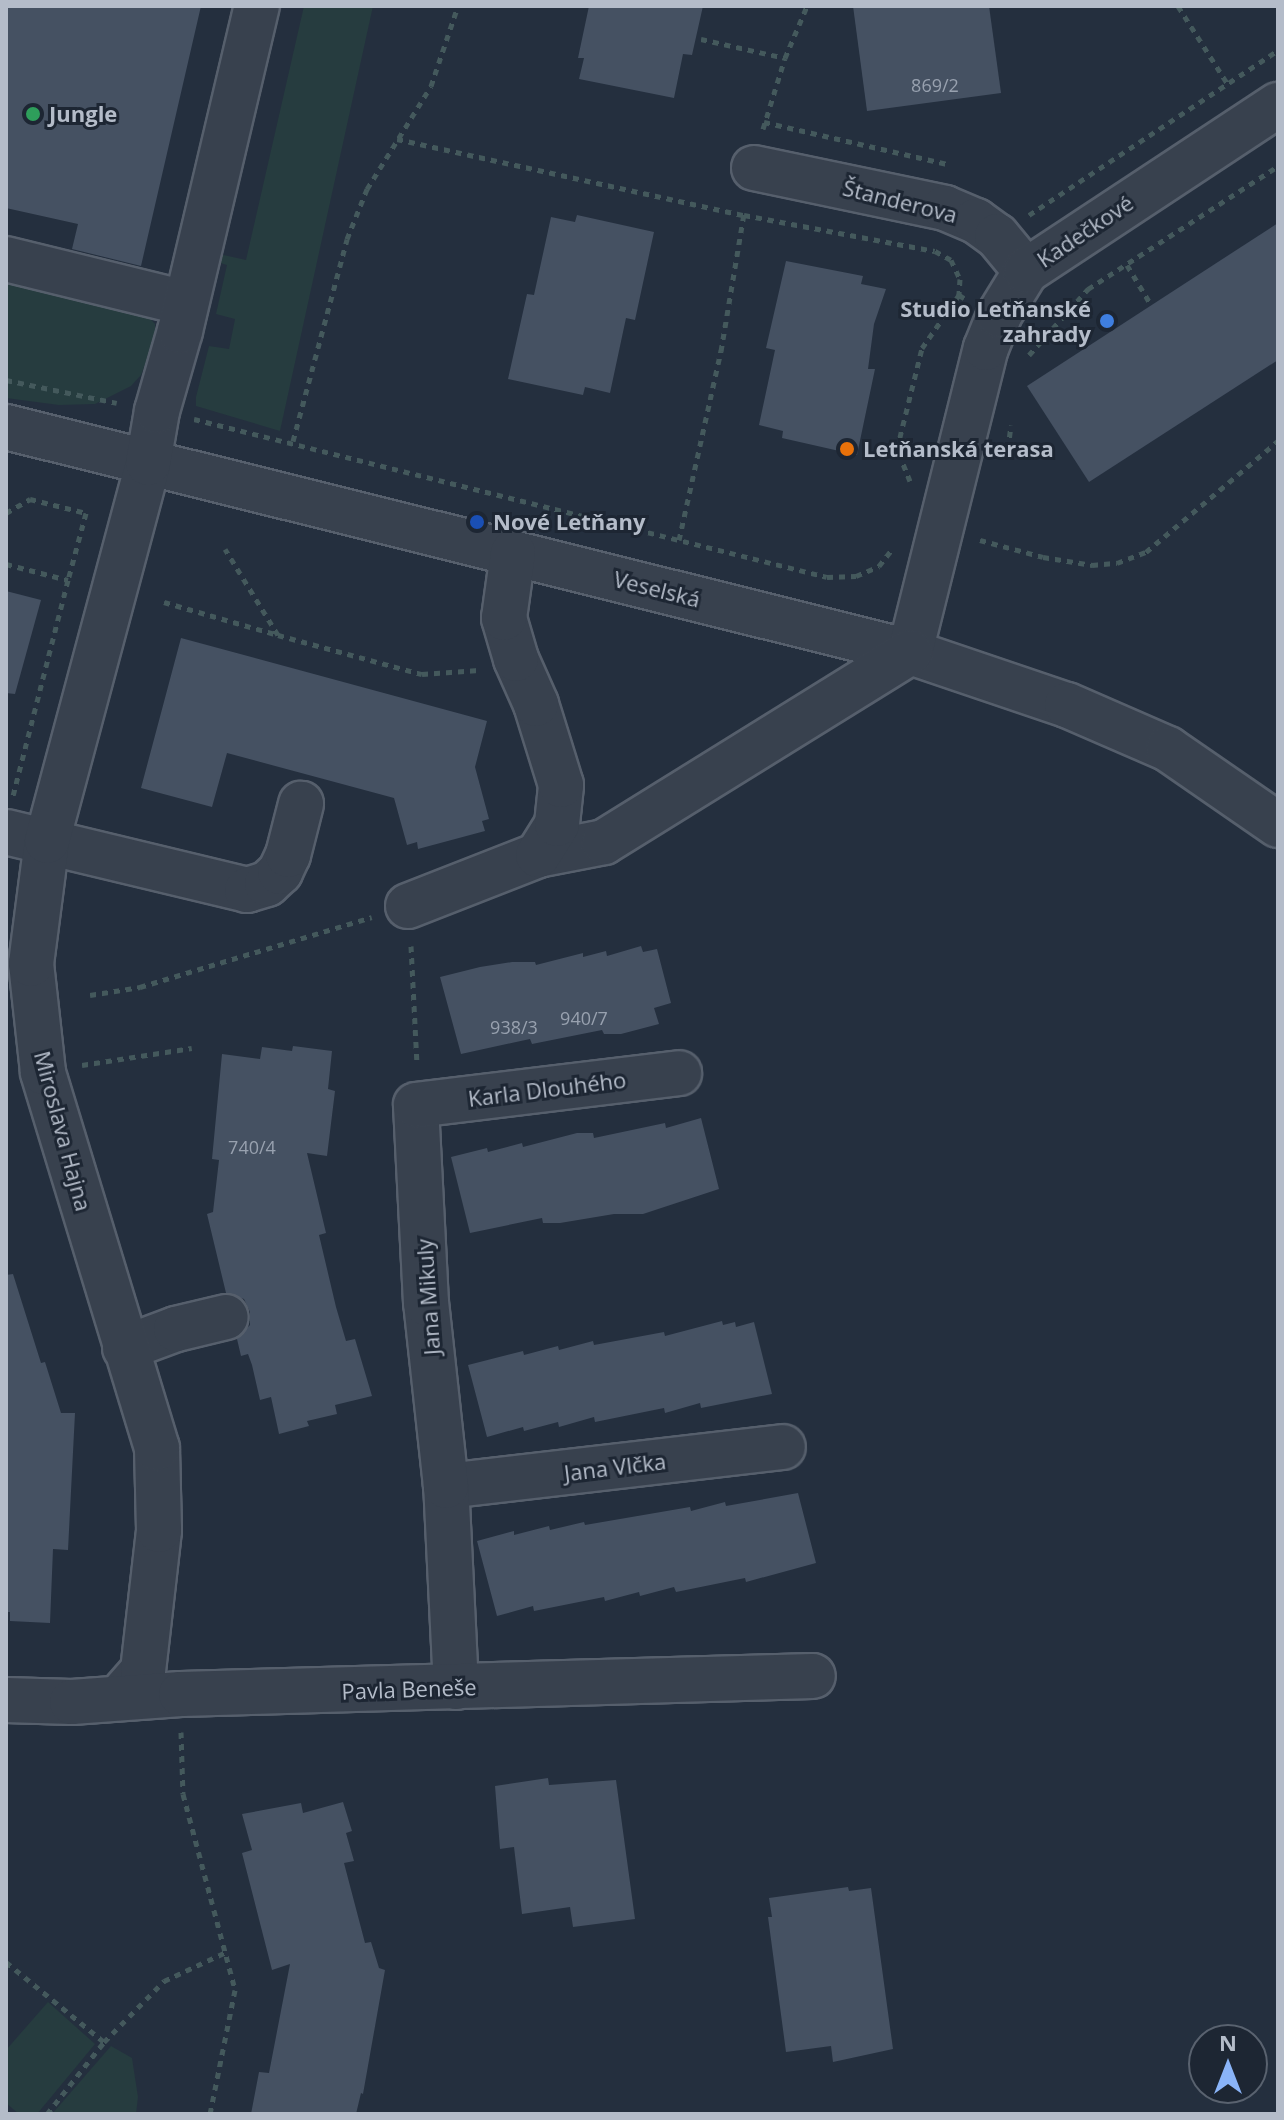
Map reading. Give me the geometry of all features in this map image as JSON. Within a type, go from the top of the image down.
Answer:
[{"type":"street","name":"Miroslava Hajna","points":[[120,1697],[143,1671],[159,1530],[157,1448],[43,1072],[31,964],[22,824],[148,463],[157,411],[257,6]]},
{"type":"street","name":"Kadečkové","points":[[910,652],[986,348],[999,315],[1026,271],[1265,113]]},
{"type":"street","name":"Štanderova","points":[[754,168],[945,208],[976,221],[997,236],[1026,271]]},
{"type":"street","points":[[6,259],[185,303]]},
{"type":"street","name":"Veselská","points":[[6,427],[910,652],[1067,705],[1168,749],[1278,825]]},
{"type":"street","points":[[513,553],[504,618],[516,659],[536,704],[561,785],[557,824],[538,855]]},
{"type":"street","points":[[408,906],[538,855],[604,842],[910,652]]},
{"type":"street","points":[[22,824],[247,890],[267,884],[280,872],[288,855],[301,804]]},
{"type":"street","name":"Karla Dlouhého","points":[[416,1105],[679,1073]]},
{"type":"street","name":"Jana Mikuly","points":[[416,1105],[426,1303],[446,1486],[456,1687]]},
{"type":"street","points":[[125,1348],[176,1329],[226,1317]]},
{"type":"street","name":"Jana Vlčka","points":[[446,1486],[783,1447]]},
{"type":"street","name":"Pavla Beneše","points":[[6,1700],[72,1702],[181,1694],[813,1676]]},
{"type":"path","points":[[458,6],[431,86],[367,189],[347,239],[293,441],[827,577],[856,576],[879,566],[893,548],[901,520],[1043,557],[1092,565],[1117,563],[1146,552],[1278,441]]},
{"type":"path","points":[[679,540],[721,351],[744,215],[764,122],[785,58],[807,6]]},
{"type":"path","points":[[1178,6],[1226,83],[1265,113]]},
{"type":"path","points":[[701,39],[785,58]]},
{"type":"path","points":[[1023,219],[1278,50]]},
{"type":"path","points":[[764,122],[943,162]]},
{"type":"path","points":[[397,139],[744,215],[935,251]]},
{"type":"path","points":[[1025,359],[1088,289],[1278,166]]},
{"type":"path","points":[[1127,265],[1150,303]]},
{"type":"path","points":[[911,485],[897,449],[922,348],[959,295]]},
{"type":"path","points":[[995,460],[1008,449],[1012,422]]},
{"type":"path","points":[[6,513],[30,499],[86,513],[68,580],[22,824]]},
{"type":"path","points":[[982,541],[985,527]]},
{"type":"path","points":[[225,549],[278,635]]},
{"type":"path","points":[[6,564],[68,580]]},
{"type":"path","points":[[164,602],[422,674],[473,673],[516,659]]},
{"type":"path","points":[[90,995],[140,987],[408,906],[418,1031],[416,1105]]},
{"type":"path","points":[[43,1072],[192,1048]]},
{"type":"path","points":[[181,1694],[183,1794],[235,1990],[210,2114]]},
{"type":"path","points":[[47,2114],[104,2042],[164,1981],[226,1952]]},
{"type":"path","points":[[6,1962],[104,2042]]},
{"type":"green space","points":[[304,6],[373,6],[280,431],[196,406],[196,397],[209,346],[229,349],[235,319],[216,314],[227,265],[217,262],[219,254],[246,260]]},
{"type":"green space","points":[[6,280],[143,311],[155,324],[155,338],[141,375],[131,386],[95,404],[59,405],[6,398]]},
{"type":"green space","points":[[48,2002],[95,2044],[37,2114],[19,2114],[6,2103],[6,2050]]},
{"type":"green space","points":[[111,2046],[132,2058],[138,2097],[136,2114],[52,2114]]},
{"type":"building","points":[[6,6],[201,6],[141,266],[72,249],[78,224],[6,208]]},
{"type":"building","points":[[589,6],[703,6],[692,55],[683,54],[674,98],[579,79],[584,58],[578,58]]},
{"type":"building","points":[[853,6],[989,6],[1001,93],[867,111]]},
{"type":"building","points":[[577,215],[654,232],[635,320],[626,318],[610,393],[585,387],[583,395],[508,379],[527,294],[534,295],[551,217],[575,222]]},
{"type":"building","points":[[1278,223],[1278,360],[1089,482],[1027,386]]},
{"type":"building","points":[[786,261],[863,276],[861,284],[886,289],[874,324],[868,369],[875,369],[857,455],[782,438],[783,431],[759,425],[775,350],[766,348]]},
{"type":"building","points":[[6,591],[41,600],[15,694],[6,693]]},
{"type":"building","points":[[181,638],[487,721],[475,767],[489,819],[482,821],[485,831],[418,849],[417,842],[407,845],[394,798],[227,753],[212,807],[141,788]]},
{"type":"building","points":[[641,946],[643,952],[657,949],[671,1003],[654,1008],[659,1024],[621,1034],[604,1034],[602,1030],[532,1044],[530,1039],[461,1054],[440,977],[512,962],[535,962],[536,965],[583,953],[583,957],[606,951],[607,956]]},
{"type":"building","points":[[293,1046],[332,1051],[328,1089],[335,1091],[327,1156],[307,1153],[326,1233],[319,1235],[336,1307],[346,1341],[355,1339],[372,1396],[335,1405],[337,1414],[307,1421],[309,1426],[279,1434],[271,1397],[260,1400],[248,1354],[241,1356],[237,1339],[250,1325],[250,1312],[244,1299],[226,1293],[207,1214],[213,1212],[219,1160],[212,1159],[222,1054],[260,1059],[262,1047],[292,1051]]},
{"type":"building","points":[[701,1118],[719,1189],[643,1214],[614,1214],[560,1223],[543,1223],[542,1218],[470,1233],[451,1157],[522,1143],[523,1147],[577,1133],[593,1133],[594,1138],[665,1123],[666,1128]]},
{"type":"building","points":[[13,1274],[41,1363],[45,1362],[61,1413],[75,1413],[68,1550],[53,1549],[50,1623],[10,1621],[10,1612],[6,1612],[6,1275]]},
{"type":"building","points":[[722,1321],[723,1325],[735,1322],[736,1327],[754,1322],[772,1394],[701,1408],[700,1403],[665,1413],[664,1408],[595,1422],[594,1417],[559,1427],[558,1422],[524,1431],[523,1427],[487,1437],[468,1365],[523,1351],[524,1355],[558,1346],[559,1350],[593,1341],[594,1345],[664,1332],[665,1336]]},
{"type":"building","points":[[798,1493],[816,1563],[746,1582],[745,1578],[676,1592],[674,1587],[640,1596],[639,1592],[605,1601],[604,1597],[534,1611],[533,1606],[497,1616],[477,1541],[514,1531],[514,1535],[549,1526],[550,1530],[584,1522],[585,1525],[690,1507],[691,1511],[725,1502],[726,1506]]},
{"type":"building","points":[[548,1778],[549,1785],[616,1780],[635,1919],[573,1927],[570,1907],[522,1914],[514,1847],[500,1849],[495,1786]]},
{"type":"building","points":[[343,1802],[352,1831],[346,1833],[354,1861],[344,1863],[365,1943],[371,1942],[379,1968],[385,1970],[363,2094],[356,2114],[251,2114],[259,2072],[269,2073],[290,1964],[272,1970],[242,1853],[252,1850],[242,1814],[301,1803],[303,1813]]},
{"type":"building","points":[[848,1887],[849,1891],[871,1888],[893,2049],[833,2062],[831,2046],[786,2052],[768,1917],[772,1917],[769,1898]]},
{"type":"place","name":"Jungle","points":[[33,114]]},
{"type":"place","name":"Studio Letňanské zahrady","points":[[1107,321]]},
{"type":"place","name":"Letňanská terasa","points":[[847,449]]},
{"type":"place","name":"Nové Letňany","points":[[477,522]]}]
